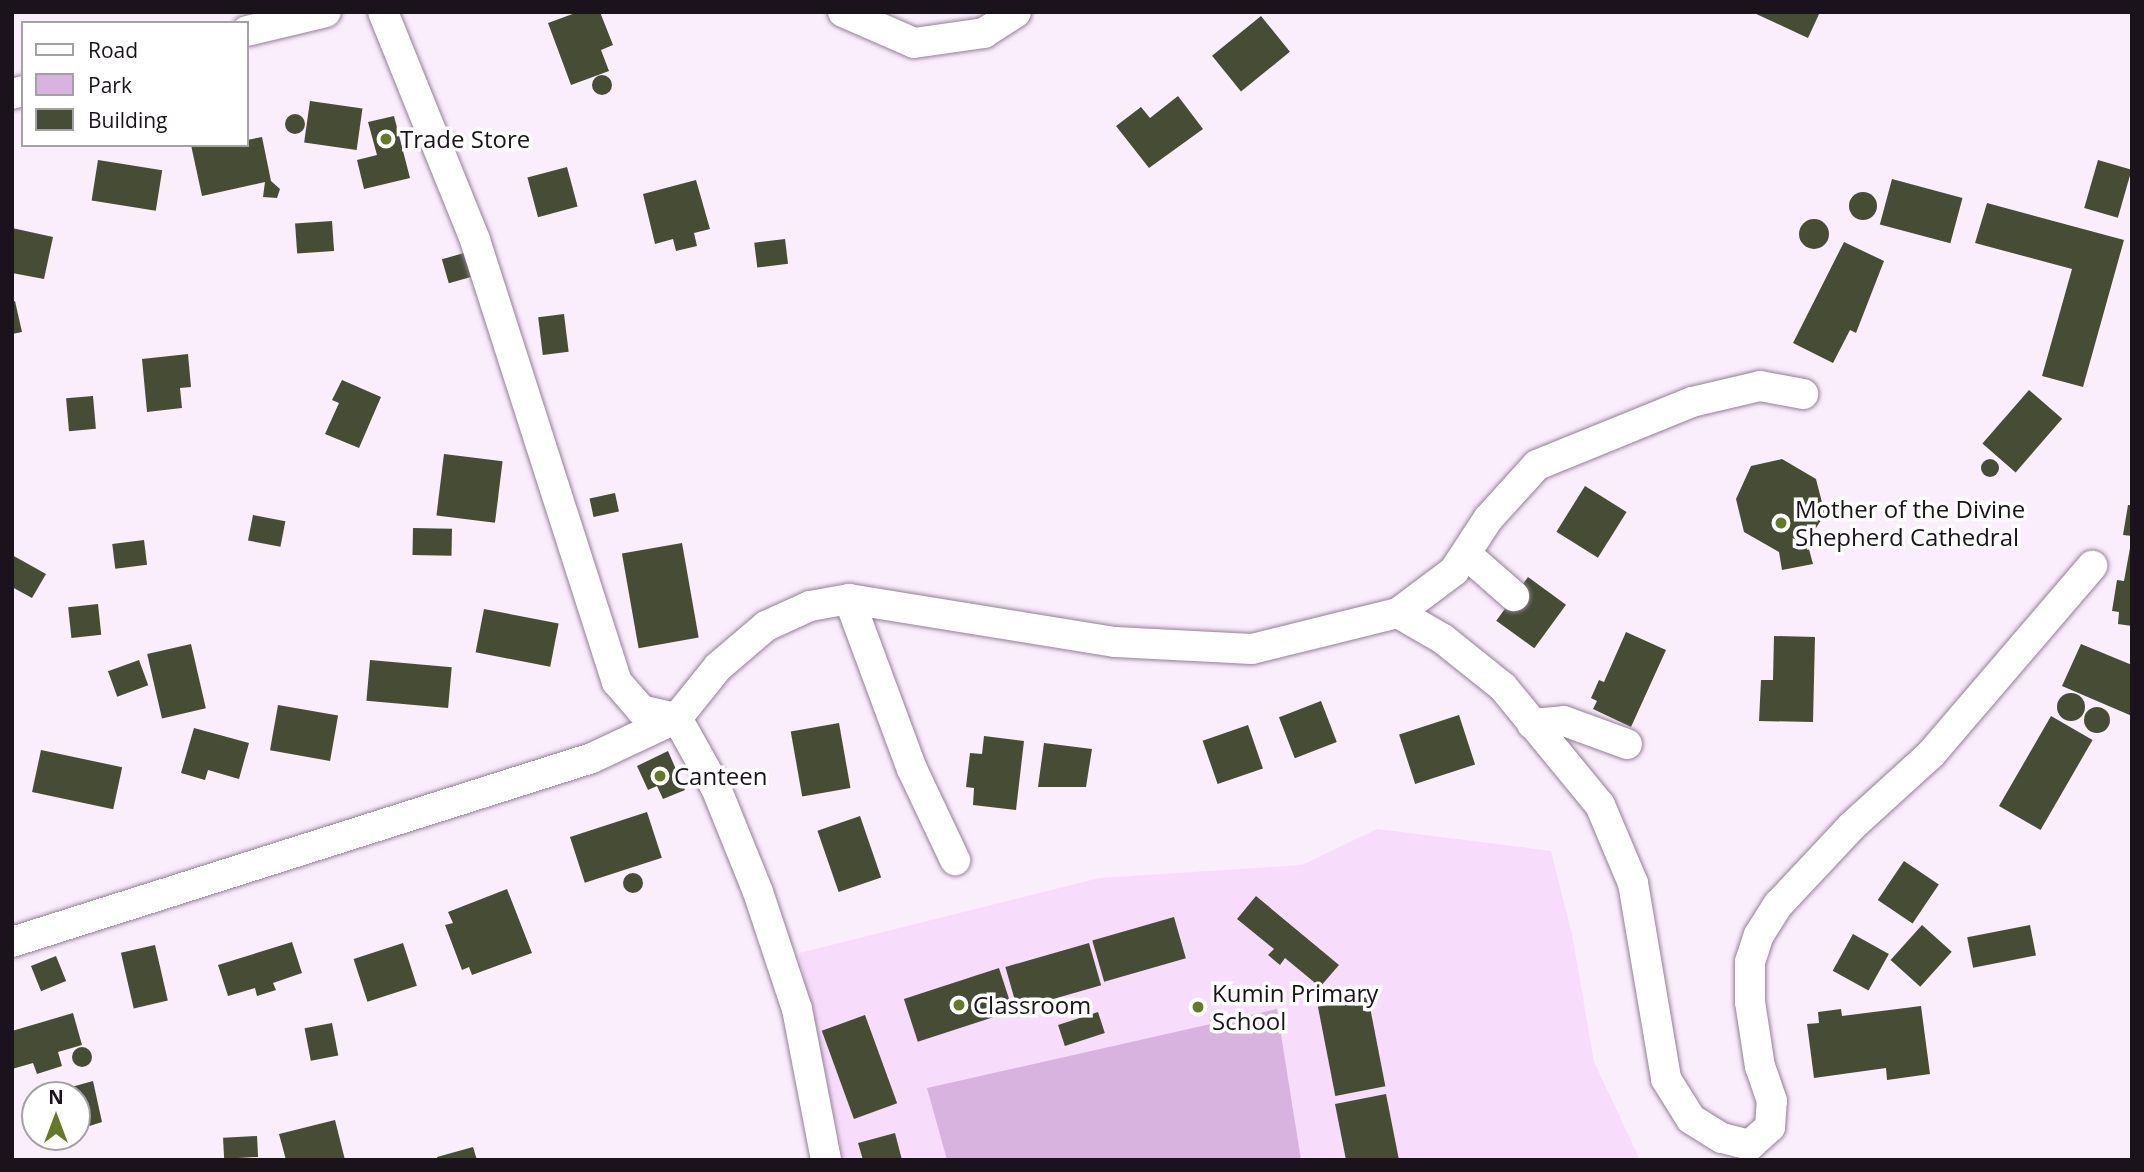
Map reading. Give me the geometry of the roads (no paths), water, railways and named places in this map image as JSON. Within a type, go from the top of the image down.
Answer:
[{"type":"street","points":[[248,31],[326,12]]},
{"type":"street","points":[[383,12],[475,240],[617,682],[641,710],[677,718],[716,788],[758,892],[797,1009],[826,1160]]},
{"type":"street","points":[[843,12],[914,43],[984,33],[1016,12]]},
{"type":"street","points":[[12,942],[592,758],[677,718],[718,667],[766,626],[810,606],[849,599],[1115,642],[1252,649],[1398,613],[1454,572],[1488,519],[1537,465],[1692,402],[1760,386],[1803,394]]},
{"type":"street","points":[[1466,554],[1514,596]]},
{"type":"street","points":[[1398,613],[1443,639],[1503,687],[1600,806],[1633,883],[1666,1079],[1691,1119],[1722,1138],[1749,1145],[1770,1127],[1772,1101],[1760,1067],[1749,1002],[1749,962],[1759,935],[1778,905],[1852,826],[1930,754],[2092,566]]},
{"type":"street","points":[[849,599],[912,769],[955,860]]},
{"type":"street","points":[[1532,724],[1564,721],[1627,744]]},
{"type":"place","name":"Trade Store","points":[[386,139]]},
{"type":"place","name":"Mother of the Divine Shepherd Cathedral","points":[[1781,523]]},
{"type":"place","name":"Canteen","points":[[660,776]]},
{"type":"place","name":"Classroom","points":[[959,1005]]},
{"type":"place","name":"Kumin Primary School","points":[[1198,1007]]}]
